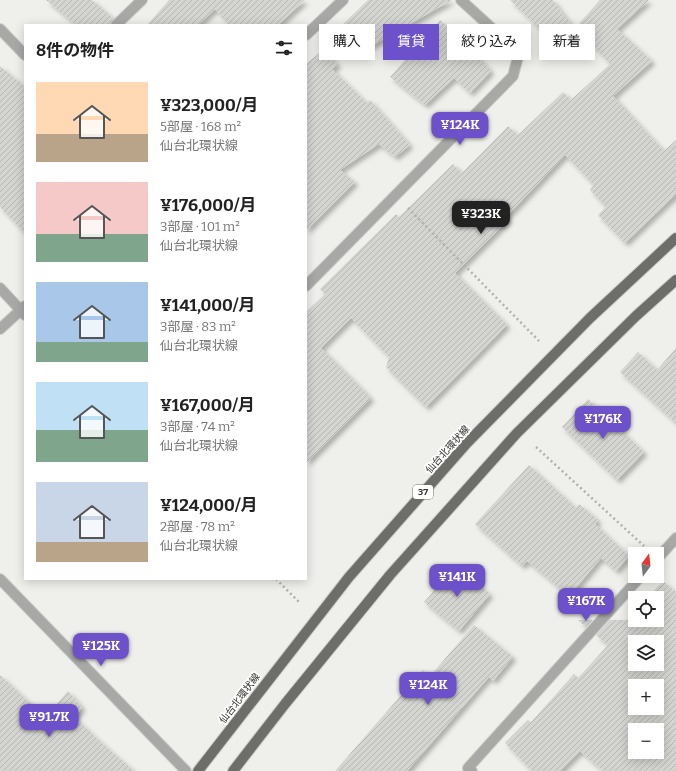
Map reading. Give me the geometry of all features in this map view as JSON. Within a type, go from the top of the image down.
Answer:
[{"type":"main road","name":"仙台北環状線","points":[[198,771],[349,577],[462,449],[590,318],[676,238]]},
{"type":"main road","points":[[234,771],[285,704],[390,575],[517,433],[636,316],[676,280]]},
{"type":"street","points":[[117,24],[142,0]]},
{"type":"street","points":[[307,34],[334,4],[343,0]]},
{"type":"street","points":[[307,285],[513,76],[520,53],[461,0]]},
{"type":"street","points":[[0,29],[24,54]]},
{"type":"street","points":[[0,288],[24,310],[0,329]]},
{"type":"street","points":[[664,551],[676,538]]},
{"type":"street","points":[[0,579],[186,771]]},
{"type":"street","points":[[472,771],[468,768],[635,583]]},
{"type":"path","points":[[395,195],[539,340]]},
{"type":"path","points":[[536,447],[645,547]]},
{"type":"path","points":[[277,580],[300,603]]},
{"type":"building","points":[[46,0],[92,0],[113,18],[110,24],[75,24]]},
{"type":"building","points":[[169,0],[305,0],[279,24],[228,24],[215,9],[199,24],[148,24]]},
{"type":"building","points":[[368,0],[452,0],[410,24],[383,24],[383,39],[375,44],[375,24],[343,24]]},
{"type":"building","points":[[510,0],[553,0],[570,23],[539,24],[539,28]]},
{"type":"building","points":[[600,0],[649,0],[617,29],[652,61],[613,96],[664,151],[676,140],[676,194],[625,243],[598,215],[606,207],[590,190],[594,185],[565,155],[506,217],[509,219],[455,273],[507,325],[426,407],[386,367],[389,357],[351,318],[321,348],[371,398],[307,462],[307,311],[325,294],[320,289],[396,214],[399,217],[453,164],[462,173],[508,126],[518,135],[563,92],[571,100],[610,64],[595,48],[595,24],[579,24]]},
{"type":"building","points":[[440,20],[447,26],[447,60],[481,60],[491,71],[470,93],[454,78],[425,105],[390,77],[405,60],[439,60],[439,24],[436,24]]},
{"type":"building","points":[[319,53],[319,60],[334,60],[338,65],[332,69],[367,103],[370,100],[410,145],[395,157],[379,144],[340,170],[355,182],[307,230],[307,63]]},
{"type":"building","points":[[0,66],[24,86],[24,232],[0,207]]},
{"type":"building","points":[[676,348],[676,423],[620,372],[638,352],[657,370]]},
{"type":"building","points":[[588,399],[644,452],[617,480],[562,427]]},
{"type":"building","points":[[529,465],[576,508],[579,504],[598,520],[595,524],[628,555],[628,557],[616,571],[601,558],[569,596],[527,561],[522,566],[475,524]]},
{"type":"building","points":[[456,566],[490,594],[459,631],[424,602]]},
{"type":"building","points":[[664,582],[676,592],[676,771],[603,771],[580,751],[560,771],[532,771],[505,743],[528,720],[531,722],[574,674],[578,678],[608,645],[596,635],[610,620],[628,619],[628,627],[664,627],[664,591],[654,591]]},
{"type":"building","points":[[578,620],[593,620],[586,627]]},
{"type":"building","points":[[474,625],[513,657],[493,681],[489,677],[407,771],[335,771],[423,670],[430,676]]},
{"type":"building","points":[[0,675],[45,717],[68,691],[82,707],[75,718],[134,771],[0,771]]}]
